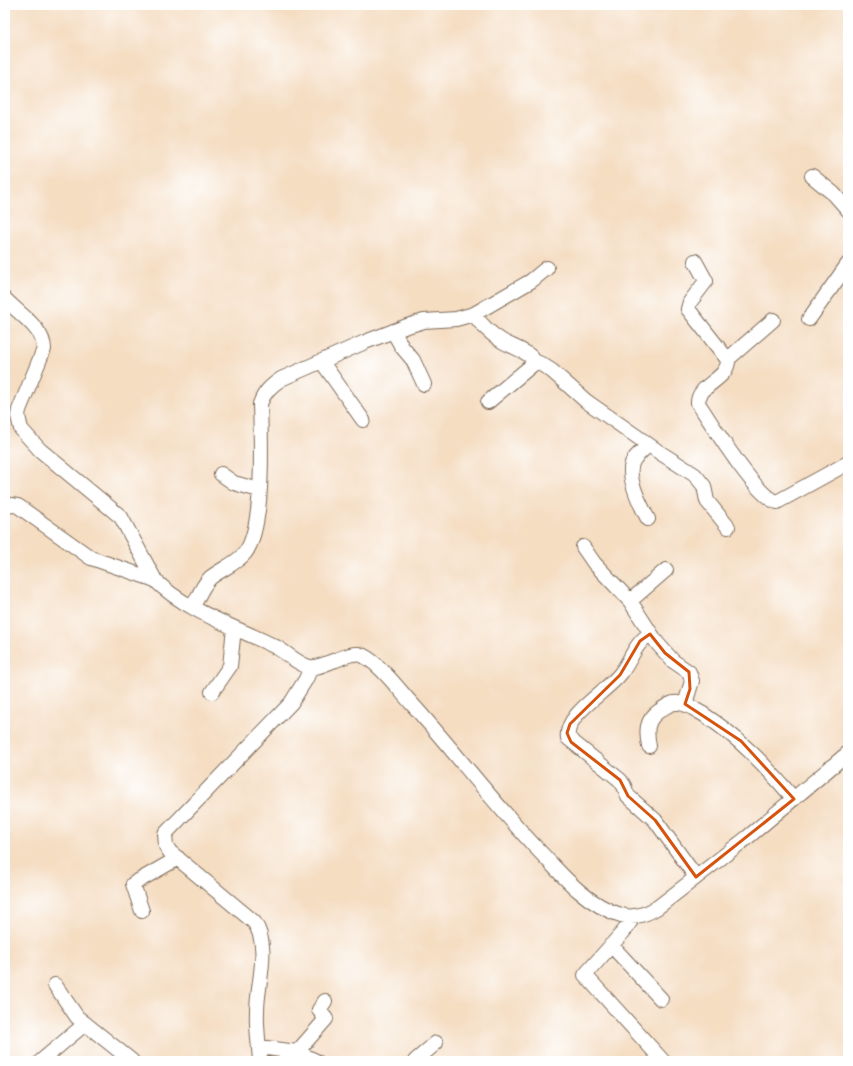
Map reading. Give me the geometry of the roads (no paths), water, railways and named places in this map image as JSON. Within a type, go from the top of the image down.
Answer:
[{"type":"street","points":[[812,176],[834,194],[848,210]]},
{"type":"street","points":[[694,261],[706,281],[690,302],[688,309],[728,359]]},
{"type":"street","points":[[809,319],[848,264]]},
{"type":"street","points":[[193,606],[210,579],[246,551],[254,529],[261,473],[260,404],[262,397],[273,384],[281,379],[393,331],[424,321],[456,319],[474,314],[531,281],[547,268]]},
{"type":"street","points":[[5,299],[38,331],[44,342],[44,349],[19,410],[18,416],[21,429],[46,455],[121,517],[155,580]]},
{"type":"street","points":[[474,314],[494,335],[532,358],[534,362],[541,364],[552,371],[586,401],[648,445],[695,475],[704,486],[707,501],[728,527]]},
{"type":"street","points":[[773,320],[728,359],[726,369],[701,393],[698,403],[739,463],[767,497],[777,502],[848,463]]},
{"type":"street","points":[[393,331],[402,347],[413,360],[424,384]]},
{"type":"street","points":[[322,362],[363,420]]},
{"type":"street","points":[[488,402],[534,362]]},
{"type":"street","points":[[648,445],[634,460],[631,467],[633,486],[648,518]]},
{"type":"street","points":[[222,474],[234,483],[259,490]]},
{"type":"street","points":[[5,506],[18,506],[91,558],[155,580],[179,599],[234,628],[277,648],[296,661],[311,667],[357,654],[365,656],[373,662],[412,704],[518,830],[562,875],[586,896],[606,909],[623,916],[646,914],[658,907],[794,799],[848,753]]},
{"type":"street","points":[[583,547],[594,563],[630,602],[650,634],[665,653],[689,672],[691,677],[690,690],[685,704]]},
{"type":"street","points":[[630,602],[666,570]]},
{"type":"street","points":[[212,692],[230,666],[234,628]]},
{"type":"street","points":[[650,634],[640,641],[620,675],[580,712],[570,724],[567,730],[568,738],[620,780],[628,796],[655,820],[696,877]]},
{"type":"street","points":[[311,667],[301,689],[287,708],[169,827],[165,834],[166,846],[178,858],[254,922],[259,930],[262,963],[257,1011],[259,1054],[297,1052],[316,1061]]},
{"type":"street","points":[[649,746],[646,726],[650,720],[670,704],[678,702],[685,704],[722,726],[741,741],[794,799]]},
{"type":"street","points":[[142,911],[133,884],[178,858]]},
{"type":"street","points":[[634,916],[585,975],[663,1061]]},
{"type":"street","points":[[611,945],[661,999]]},
{"type":"street","points":[[55,985],[72,1012],[127,1059]]},
{"type":"street","points":[[297,1052],[326,1019],[319,1010],[325,1001]]},
{"type":"street","points":[[41,1061],[85,1024]]},
{"type":"street","points":[[415,1061],[436,1043]]}]
